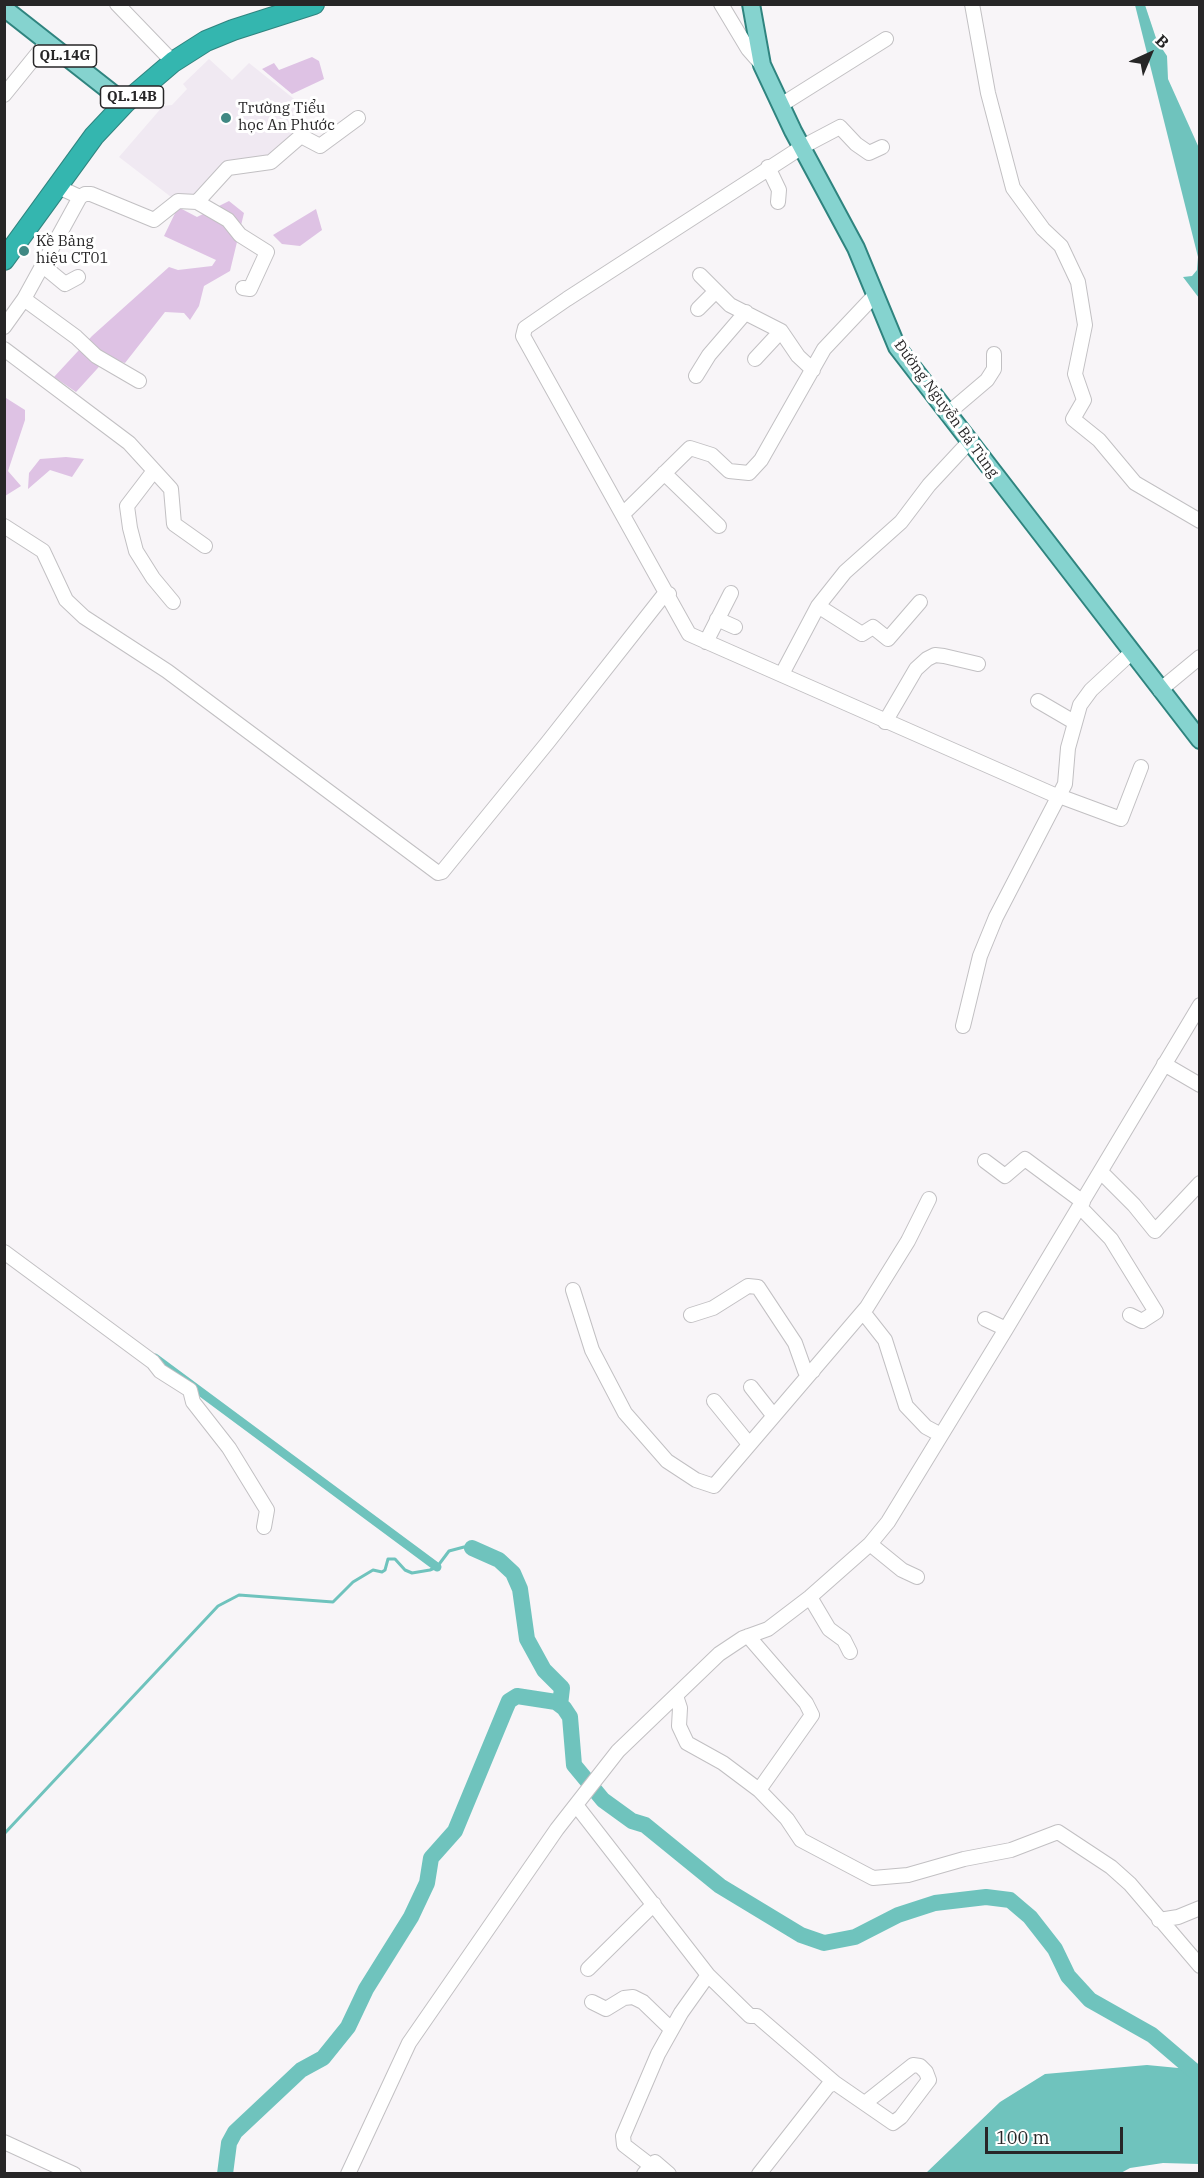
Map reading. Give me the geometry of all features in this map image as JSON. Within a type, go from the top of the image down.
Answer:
[{"type":"highway","name":"QL.14B","points":[[4,260],[94,136],[125,103],[173,62],[206,41],[315,4]]},
{"type":"main road","name":"Đường Nguyễn Bá Tùng","points":[[751,4],[762,64],[802,147],[843,221],[897,347],[1200,740]]},
{"type":"main road","name":"QL.14G","points":[[4,8],[125,103]]},
{"type":"street","points":[[117,4],[173,62]]},
{"type":"street","points":[[721,4],[748,49],[762,64]]},
{"type":"street","points":[[972,4],[988,93],[1013,188],[1043,229],[1061,246],[1078,282],[1085,325],[1075,374],[1084,400],[1073,419],[1099,440],[1135,483],[1200,521]]},
{"type":"street","points":[[781,105],[886,39]]},
{"type":"street","points":[[4,94],[47,42]]},
{"type":"street","points":[[197,202],[228,168],[271,162],[302,136],[320,146],[358,118]]},
{"type":"street","points":[[882,147],[869,153],[856,144],[840,127],[768,167],[567,299],[522,332],[669,594],[689,634],[885,722],[1059,796],[1121,819],[1141,767]]},
{"type":"street","points":[[768,167],[779,189],[778,202]]},
{"type":"street","points":[[56,186],[80,197]]},
{"type":"street","points":[[4,327],[24,299],[80,197],[85,194],[154,220],[178,201],[197,202],[233,224],[240,235],[267,252],[250,289],[243,288]]},
{"type":"street","points":[[42,265],[71,289],[79,281]]},
{"type":"street","points":[[700,275],[730,305],[781,331],[798,356],[813,369]]},
{"type":"street","points":[[698,309],[716,291]]},
{"type":"street","points":[[623,514],[690,448],[712,455],[729,471],[749,473],[761,460],[832,339],[874,295]]},
{"type":"street","points":[[24,299],[76,337],[96,356],[139,381]]},
{"type":"street","points":[[696,376],[709,356],[746,312]]},
{"type":"street","points":[[755,359],[781,331]]},
{"type":"street","points":[[4,349],[129,443],[153,472],[171,489],[174,524],[205,546]]},
{"type":"street","points":[[947,414],[987,380],[994,369],[994,354]]},
{"type":"street","points":[[782,674],[818,606],[851,565],[901,522],[929,485],[969,442]]},
{"type":"street","points":[[153,472],[127,506],[130,528],[136,551],[153,578],[173,602]]},
{"type":"street","points":[[664,472],[719,526]]},
{"type":"street","points":[[4,526],[42,550],[66,600],[84,617],[167,671],[438,873],[442,872],[533,760],[663,596],[669,594]]},
{"type":"street","points":[[706,642],[731,593]]},
{"type":"street","points":[[818,606],[862,634],[873,627],[888,639],[920,602]]},
{"type":"street","points":[[717,619],[735,627]]},
{"type":"street","points":[[963,1026],[976,968],[996,917],[1065,784],[1074,722],[1080,705],[1091,690],[1131,653]]},
{"type":"street","points":[[885,722],[916,669],[927,659],[935,655],[978,664]]},
{"type":"street","points":[[1160,690],[1200,657]]},
{"type":"street","points":[[1038,701],[1074,722]]},
{"type":"street","points":[[348,2174],[409,2043],[579,1801],[618,1751],[719,1653],[748,1636],[768,1629],[810,1597],[870,1544],[888,1522],[1200,1005]]},
{"type":"street","points":[[1164,1064],[1200,1085]]},
{"type":"street","points":[[985,1161],[1005,1176],[1025,1159],[1081,1205],[1111,1239],[1156,1312],[1142,1321],[1130,1315]]},
{"type":"street","points":[[1101,1172],[1134,1205],[1155,1231],[1200,1184]]},
{"type":"street","points":[[573,1290],[592,1350],[625,1413],[667,1461],[696,1480],[714,1486],[863,1312],[908,1241],[929,1199]]},
{"type":"street","points":[[4,1252],[153,1362],[160,1371],[190,1390],[193,1402],[230,1448],[267,1510],[264,1527]]},
{"type":"street","points":[[691,1316],[713,1308],[748,1286],[758,1287],[795,1343],[805,1371],[813,1371]]},
{"type":"street","points":[[863,1312],[885,1340],[906,1406],[926,1427],[941,1435]]},
{"type":"street","points":[[984,1319],[1006,1329]]},
{"type":"street","points":[[751,1387],[773,1415]]},
{"type":"street","points":[[714,1401],[749,1444]]},
{"type":"street","points":[[870,1544],[902,1570],[917,1577]]},
{"type":"street","points":[[810,1597],[829,1629],[844,1640],[850,1652]]},
{"type":"street","points":[[748,1636],[812,1712],[810,1721],[759,1790]]},
{"type":"street","points":[[676,1696],[680,1708],[679,1726],[687,1743],[723,1762],[759,1790],[787,1819],[801,1840],[873,1878],[908,1875],[964,1859],[1011,1850],[1058,1832],[1111,1867],[1130,1884],[1200,1966]]},
{"type":"street","points":[[579,1801],[708,1975],[750,2016],[757,2016],[835,2083],[893,2123],[901,2117],[929,2080],[926,2072],[920,2066],[913,2065],[865,2103]]},
{"type":"street","points":[[588,1969],[654,1904]]},
{"type":"street","points":[[1159,1920],[1178,1917],[1200,1908]]},
{"type":"street","points":[[669,2174],[656,2162],[647,2170],[624,2145],[623,2136],[638,2096],[671,2029],[708,1975]]},
{"type":"street","points":[[592,2002],[606,2009],[624,1998],[633,1997],[643,2002],[671,2029]]},
{"type":"street","points":[[759,2174],[828,2086],[835,2083]]},
{"type":"street","points":[[4,2142],[75,2174]]},
{"type":"shaded area","points":[[312,57],[319,61],[324,79],[292,94],[262,69],[274,63],[279,70]]},
{"type":"shaded area","name":"Trường Tiểu học An Phước","points":[[209,59],[232,80],[249,63],[298,102],[302,130],[283,155],[227,166],[196,200],[175,200],[119,157],[163,106],[172,105],[187,89],[183,84]]},
{"type":"shaded area","points":[[229,201],[244,213],[230,271],[204,286],[199,306],[190,320],[184,313],[165,312],[125,363],[107,358],[76,392],[54,377],[92,336],[169,267],[178,270],[212,266],[216,260],[164,236],[178,207],[197,217]]},
{"type":"shaded area","points":[[316,209],[322,230],[300,246],[282,244],[273,235]]},
{"type":"shaded area","points":[[6,398],[25,410],[25,420],[8,471],[21,486],[5,496]]},
{"type":"shaded area","points":[[66,457],[84,459],[72,477],[50,470],[28,489],[29,473],[40,459]]},
{"type":"water","points":[[1135,5],[1145,5],[1157,41],[1167,56],[1168,79],[1199,148],[1199,298],[1183,277],[1192,276],[1197,270],[1198,257]]},
{"type":"water","points":[[1147,2065],[1199,2070],[1199,2164],[1163,2163],[1130,2168],[1119,2174],[926,2173],[1000,2102],[1045,2074]]},
{"type":"waterway","points":[[155,1358],[437,1567]]},
{"type":"waterway","points":[[4,1834],[218,1606],[239,1595],[333,1602],[353,1582],[373,1570],[382,1572],[385,1570],[388,1559],[395,1559],[405,1570],[412,1573],[437,1567],[449,1551],[464,1547],[472,1548]]},
{"type":"waterway","points":[[472,1548],[499,1560],[513,1573],[520,1589],[527,1639],[544,1670],[562,1688],[560,1705]]},
{"type":"waterway","points":[[225,2174],[229,2143],[235,2132],[301,2070],[323,2058],[348,2027],[366,1989],[411,1917],[427,1883],[431,1858],[455,1831],[509,1701],[517,1696],[556,1702],[564,1708],[570,1717],[574,1765],[603,1800],[632,1821],[645,1825],[720,1886],[801,1935],[824,1943],[855,1937],[898,1915],[935,1903],[986,1897],[1010,1900],[1030,1917],[1055,1949],[1068,1976],[1090,2000],[1152,2035],[1200,2076]]},
{"type":"place","name":"Trường Tiểu học An Phước","points":[[226,118]]},
{"type":"place","name":"Kề Bảng hiệu CT01","points":[[24,251]]}]
